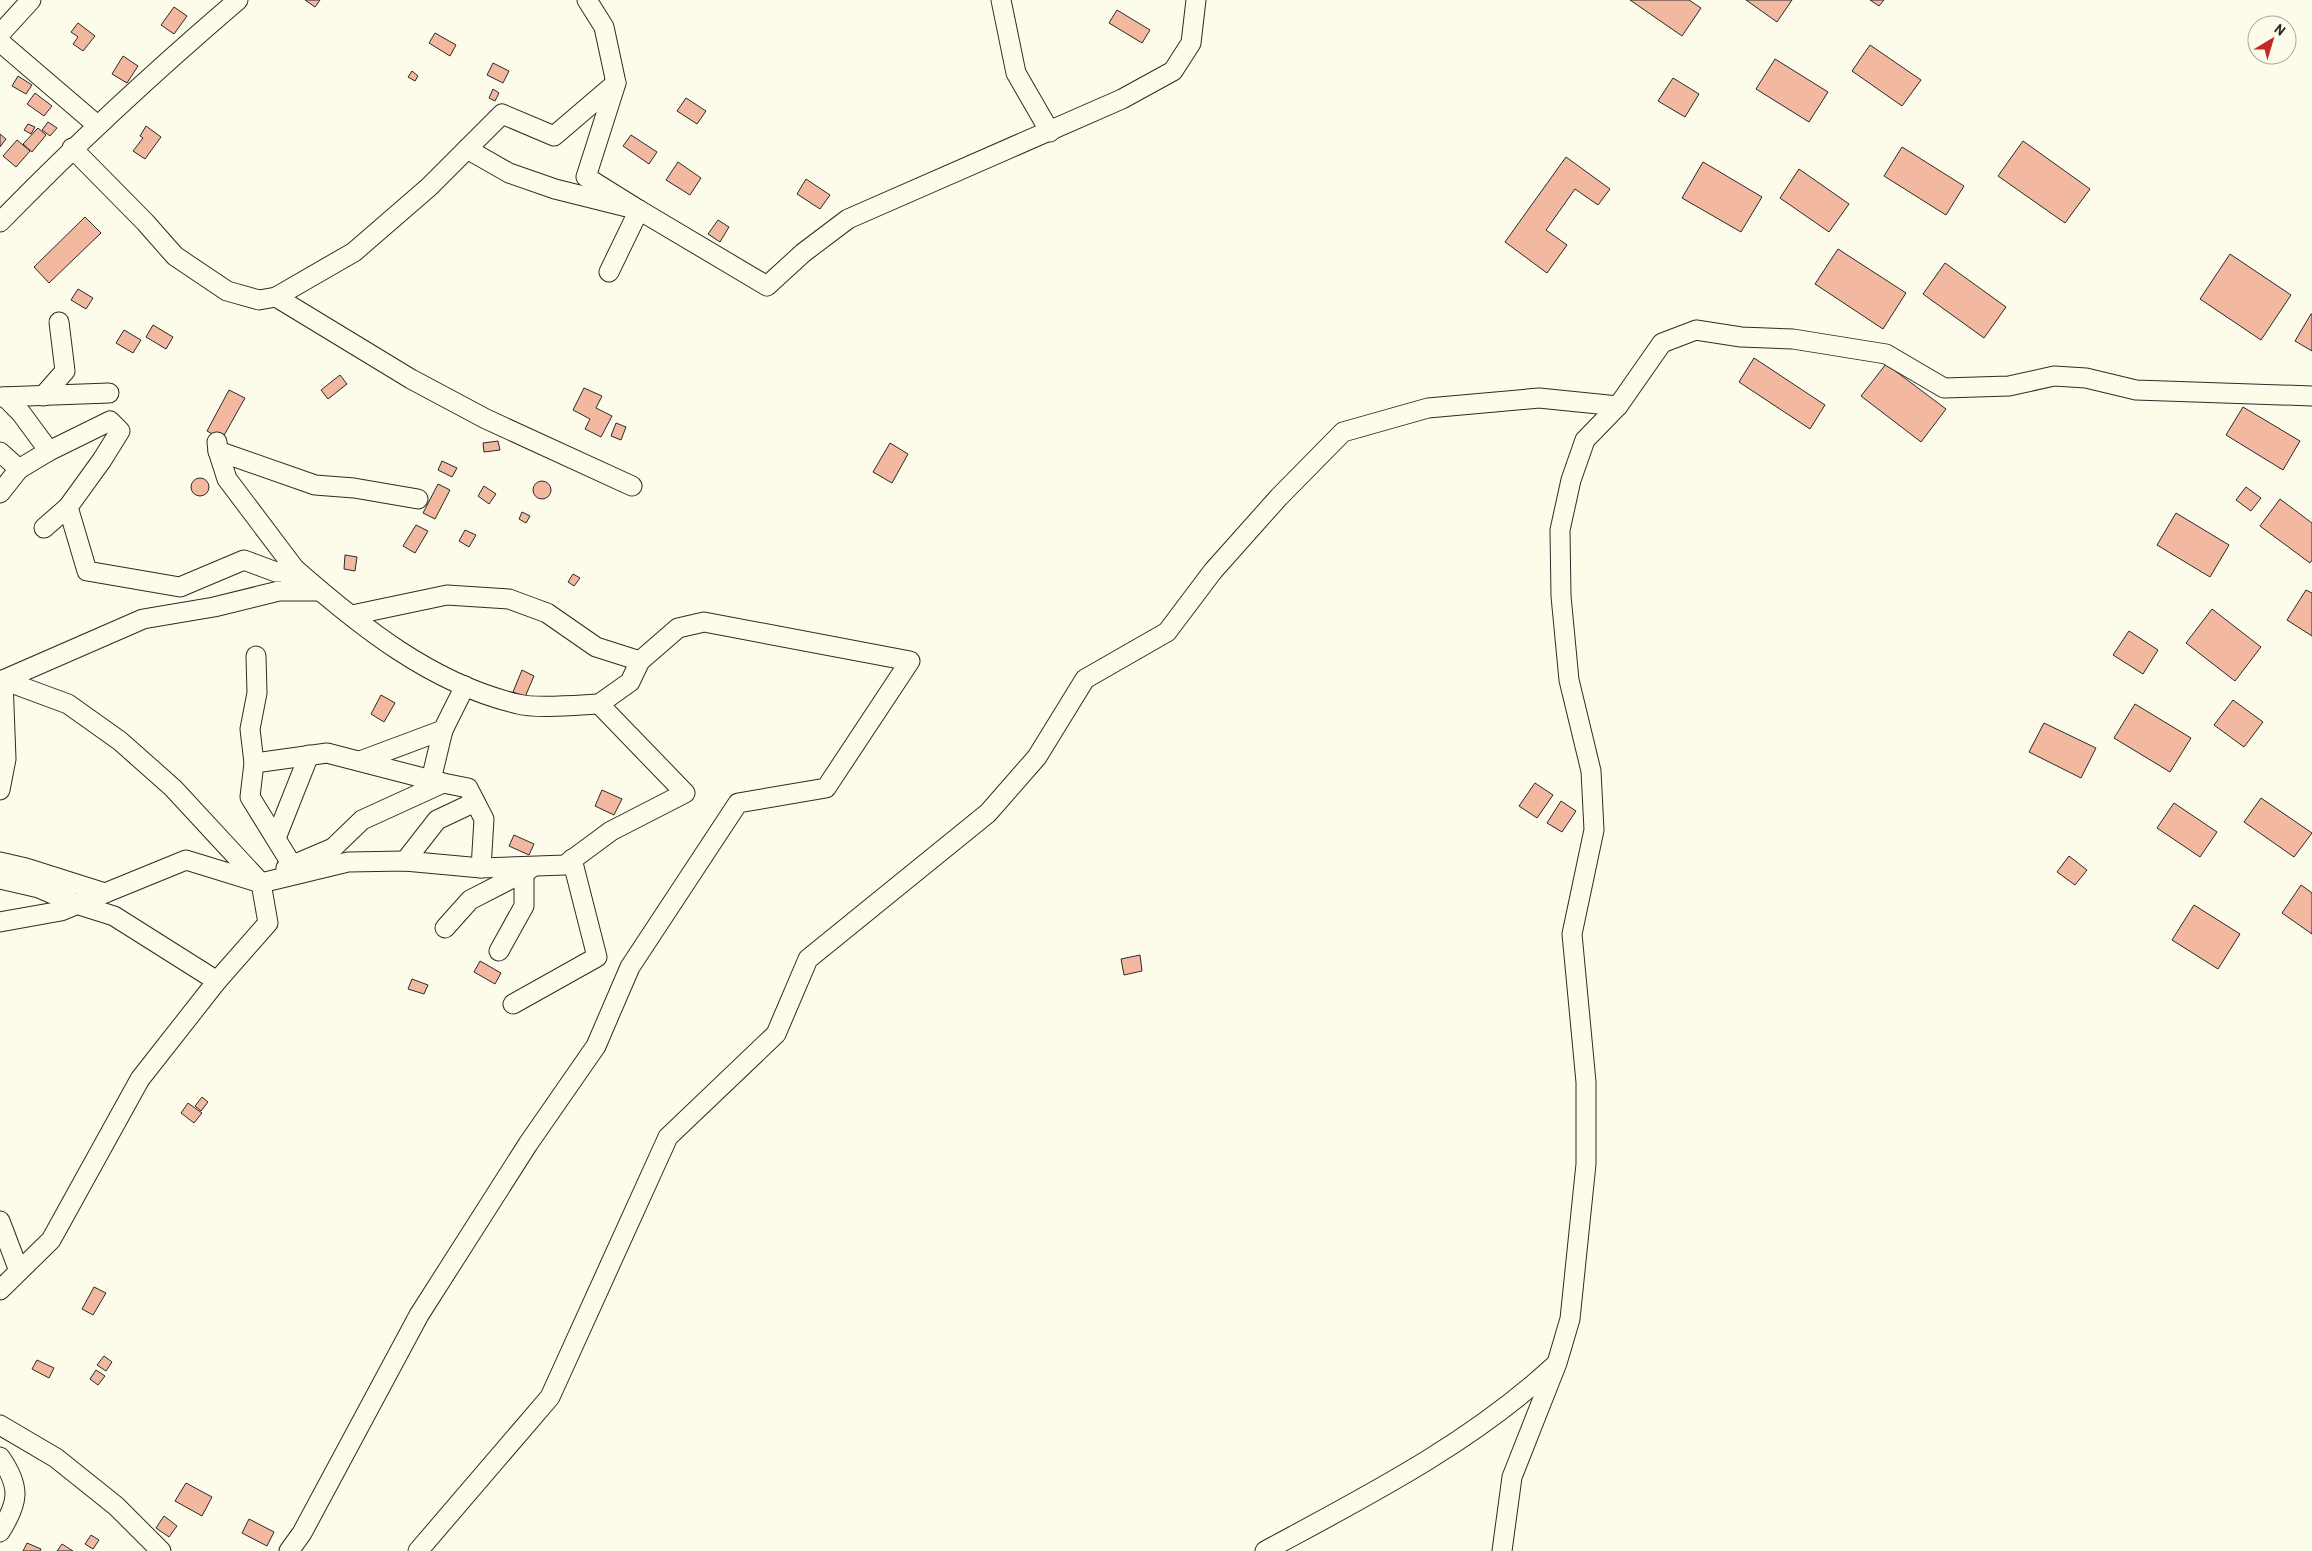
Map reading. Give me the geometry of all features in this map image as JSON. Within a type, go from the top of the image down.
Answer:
[{"type":"street","points":[[0,34],[31,0]]},
{"type":"street","points":[[0,222],[72,148],[164,63],[238,0]]},
{"type":"street","points":[[587,0],[604,26],[616,83],[586,177],[767,286],[803,253],[848,219],[1050,132],[1122,99],[1174,71],[1191,43],[1196,0]]},
{"type":"street","points":[[1001,0],[1016,73],[1050,132]]},
{"type":"street","points":[[0,42],[97,125]]},
{"type":"street","points":[[72,148],[145,222],[175,256],[226,291],[259,300],[276,297],[354,252],[429,187],[502,114],[554,136],[616,83]]},
{"type":"street","points":[[467,149],[510,173],[555,188],[639,210]]},
{"type":"street","points":[[609,272],[639,210]]},
{"type":"street","points":[[276,297],[436,392],[486,419],[632,486]]},
{"type":"street","points":[[43,396],[65,371],[58,322]]},
{"type":"street","points":[[1502,1551],[1512,1476],[1557,1363],[1570,1319],[1586,1164],[1586,1082],[1572,934],[1594,830],[1591,771],[1567,663],[1561,596],[1560,530],[1571,480],[1585,440],[1618,406],[1662,343],[1696,330],[1741,336],[1793,339],[1886,354],[1944,388],[2009,386],[2054,376],[2086,378],[2136,390],[2312,396]]},
{"type":"street","points":[[3,397],[109,393]]},
{"type":"street","points":[[3,397],[20,413],[49,451]]},
{"type":"street","points":[[418,1551],[550,1397],[668,1137],[776,1034],[808,959],[988,813],[1037,757],[1085,679],[1167,632],[1213,571],[1279,497],[1343,432],[1428,408],[1539,398],[1618,406]]},
{"type":"street","points":[[0,493],[19,469],[49,451],[110,421],[120,431],[102,460],[68,507],[44,528]]},
{"type":"street","points":[[289,1551],[302,1533],[419,1315],[528,1144],[596,1046],[630,967],[738,804],[826,788],[910,661],[704,622],[678,628],[640,661],[630,682],[599,704],[520,705],[465,686],[401,653],[320,591],[295,569],[227,479],[218,446],[315,486],[354,488],[418,499]]},
{"type":"street","points":[[0,452],[19,469]]},
{"type":"street","points":[[68,507],[88,571],[180,587],[244,560],[276,572],[295,569]]},
{"type":"street","points":[[279,591],[295,569]]},
{"type":"street","points":[[3,680],[143,619],[214,608],[279,591],[320,591]]},
{"type":"street","points":[[352,615],[447,595],[509,599],[546,613],[596,648],[640,661]]},
{"type":"street","points":[[256,656],[257,693],[250,729],[254,763],[250,797],[292,866]]},
{"type":"street","points":[[0,790],[6,759],[3,680]]},
{"type":"street","points":[[0,1290],[51,1240],[140,1078],[217,981],[268,923],[261,883],[173,788],[120,741],[68,704],[3,680]]},
{"type":"street","points":[[437,782],[443,730],[465,686]]},
{"type":"street","points":[[0,922],[61,911],[186,860],[261,883],[348,862],[405,861],[481,868],[531,869],[565,865],[611,831],[685,793],[599,704]]},
{"type":"street","points":[[360,761],[443,730]]},
{"type":"street","points":[[254,763],[327,753],[437,782],[468,788],[484,819],[481,868]]},
{"type":"street","points":[[276,838],[309,755]]},
{"type":"street","points":[[261,883],[292,866],[333,848],[362,820],[437,782]]},
{"type":"street","points":[[405,861],[437,820],[475,802]]},
{"type":"street","points":[[513,1004],[597,957],[572,859]]},
{"type":"street","points":[[0,862],[26,868],[105,893]]},
{"type":"street","points":[[445,928],[470,900],[531,869]]},
{"type":"street","points":[[499,951],[524,906],[531,869]]},
{"type":"street","points":[[0,879],[39,888],[76,904],[114,916],[217,981]]},
{"type":"street","points":[[0,1221],[19,1271]]},
{"type":"street","points":[[1265,1551],[1357,1501],[1459,1441],[1528,1390],[1557,1363]]},
{"type":"street","points":[[0,1425],[56,1458],[116,1506],[161,1551]]},
{"type":"street","points":[[0,1457],[11,1473],[16,1500],[0,1532]]},
{"type":"building","points":[[305,0],[320,0],[315,7]]},
{"type":"building","points":[[1630,0],[1689,0],[1701,8],[1682,36]]},
{"type":"building","points":[[1746,0],[1792,0],[1777,22]]},
{"type":"building","points":[[1870,0],[1884,0],[1879,6]]},
{"type":"building","points":[[174,7],[187,16],[174,34],[161,25]]},
{"type":"building","points":[[1117,10],[1150,30],[1142,43],[1109,23]]},
{"type":"building","points":[[78,23],[95,36],[83,51],[73,44],[78,37],[71,32]]},
{"type":"building","points":[[435,33],[456,45],[450,56],[429,43]]},
{"type":"building","points":[[1870,45],[1921,80],[1902,106],[1852,71]]},
{"type":"building","points":[[123,56],[138,66],[127,83],[112,74]]},
{"type":"building","points":[[1775,59],[1828,92],[1809,122],[1756,89]]},
{"type":"building","points":[[493,63],[509,71],[503,83],[487,75]]},
{"type":"building","points":[[412,71],[418,76],[415,81],[408,77]]},
{"type":"building","points":[[18,76],[32,85],[26,94],[12,86]]},
{"type":"building","points":[[1673,78],[1699,94],[1685,117],[1658,101]]},
{"type":"building","points":[[493,89],[499,93],[495,101],[489,98]]},
{"type":"building","points":[[35,93],[52,106],[44,116],[27,104]]},
{"type":"building","points":[[686,98],[706,111],[697,124],[677,111]]},
{"type":"building","points":[[48,122],[57,128],[50,136],[42,130]]},
{"type":"building","points":[[28,124],[35,127],[31,134],[24,130]]},
{"type":"building","points":[[146,126],[161,137],[145,159],[133,151],[143,138],[140,136]]},
{"type":"building","points":[[38,128],[46,135],[32,152],[23,144]]},
{"type":"building","points":[[0,134],[6,139],[0,147]]},
{"type":"building","points":[[631,135],[657,152],[649,164],[623,146]]},
{"type":"building","points":[[17,140],[30,151],[16,167],[3,156]]},
{"type":"building","points":[[2023,141],[2090,189],[2065,223],[1998,176]]},
{"type":"building","points":[[1902,147],[1964,186],[1946,215],[1884,176]]},
{"type":"building","points":[[1566,157],[1610,189],[1598,205],[1575,189],[1546,230],[1567,245],[1547,273],[1505,242]]},
{"type":"building","points":[[678,162],[701,178],[690,195],[666,180]]},
{"type":"building","points":[[1703,162],[1762,197],[1741,232],[1682,198]]},
{"type":"building","points":[[1799,169],[1849,204],[1829,232],[1780,198]]},
{"type":"building","points":[[806,179],[830,195],[820,209],[797,194]]},
{"type":"building","points":[[85,217],[101,233],[49,283],[34,267]]},
{"type":"building","points":[[718,220],[729,227],[720,242],[708,234]]},
{"type":"building","points":[[1838,249],[1906,293],[1883,329],[1815,284]]},
{"type":"building","points":[[2230,254],[2291,295],[2261,340],[2200,299]]},
{"type":"building","points":[[1945,263],[2006,307],[1984,338],[1923,294]]},
{"type":"building","points":[[78,289],[93,298],[86,309],[71,300]]},
{"type":"building","points":[[2312,314],[2312,351],[2295,341]]},
{"type":"building","points":[[153,325],[173,337],[166,349],[146,337]]},
{"type":"building","points":[[124,330],[141,340],[133,353],[116,343]]},
{"type":"building","points":[[1754,358],[1825,405],[1810,429],[1739,382]]},
{"type":"building","points":[[1886,364],[1946,409],[1921,442],[1861,396]]},
{"type":"building","points":[[340,375],[347,384],[328,399],[321,390]]},
{"type":"building","points":[[584,388],[602,396],[596,408],[612,416],[601,437],[585,429],[590,419],[573,410]]},
{"type":"building","points":[[229,390],[245,398],[222,439],[207,431]]},
{"type":"building","points":[[2243,407],[2300,441],[2283,470],[2226,435]]},
{"type":"building","points":[[616,423],[626,427],[621,440],[611,436]]},
{"type":"building","points":[[498,441],[500,450],[484,452],[483,443]]},
{"type":"building","points":[[890,443],[908,454],[892,483],[873,472]]},
{"type":"building","points":[[442,461],[457,468],[452,477],[438,470]]},
{"type":"building","points":[[200,478],[206,481],[209,487],[206,493],[200,496],[194,493],[191,487],[194,481]]},
{"type":"building","points":[[542,481],[548,484],[551,490],[548,496],[542,499],[536,496],[533,490],[536,484]]},
{"type":"building","points":[[438,484],[450,490],[435,519],[423,513]]},
{"type":"building","points":[[484,486],[496,494],[489,504],[478,496]]},
{"type":"building","points":[[2246,487],[2261,498],[2251,511],[2236,500]]},
{"type":"building","points":[[2280,499],[2312,523],[2312,560],[2310,563],[2260,526]]},
{"type":"building","points":[[522,512],[530,516],[526,523],[519,519]]},
{"type":"building","points":[[2176,513],[2229,545],[2210,577],[2157,545]]},
{"type":"building","points":[[416,525],[428,531],[415,553],[403,546]]},
{"type":"building","points":[[465,530],[476,535],[469,547],[459,541]]},
{"type":"building","points":[[345,555],[357,557],[355,571],[344,569]]},
{"type":"building","points":[[573,574],[580,578],[574,586],[568,582]]},
{"type":"building","points":[[2306,590],[2312,593],[2312,636],[2287,620]]},
{"type":"building","points":[[2212,609],[2261,647],[2235,681],[2186,643]]},
{"type":"building","points":[[2129,631],[2158,650],[2143,674],[2113,655]]},
{"type":"building","points":[[522,670],[534,676],[525,697],[513,692]]},
{"type":"building","points":[[381,695],[395,703],[384,722],[371,714]]},
{"type":"building","points":[[2233,700],[2263,722],[2244,747],[2214,725]]},
{"type":"building","points":[[2135,704],[2191,738],[2170,772],[2114,738]]},
{"type":"building","points":[[2044,723],[2096,748],[2081,778],[2029,752]]},
{"type":"building","points":[[1535,783],[1553,795],[1537,818],[1519,806]]},
{"type":"building","points":[[602,790],[622,799],[614,815],[595,806]]},
{"type":"building","points":[[2261,798],[2312,833],[2294,857],[2244,822]]},
{"type":"building","points":[[1561,801],[1576,811],[1562,832],[1547,823]]},
{"type":"building","points":[[2174,803],[2217,832],[2200,857],[2157,828]]},
{"type":"building","points":[[514,835],[534,844],[529,855],[509,846]]},
{"type":"building","points":[[2069,856],[2087,870],[2075,885],[2057,872]]},
{"type":"building","points":[[2301,885],[2312,893],[2312,934],[2282,913]]},
{"type":"building","points":[[2194,905],[2240,934],[2218,969],[2172,940]]},
{"type":"building","points":[[1140,955],[1142,971],[1124,975],[1121,959]]},
{"type":"building","points":[[480,961],[501,973],[495,984],[474,972]]},
{"type":"building","points":[[412,979],[428,985],[424,994],[408,989]]},
{"type":"building","points":[[202,1097],[208,1102],[201,1111],[195,1106]]},
{"type":"building","points":[[188,1103],[202,1113],[194,1123],[181,1113]]},
{"type":"building","points":[[94,1287],[106,1293],[93,1315],[82,1309]]},
{"type":"building","points":[[104,1356],[112,1362],[106,1371],[97,1365]]},
{"type":"building","points":[[37,1360],[54,1368],[49,1378],[32,1369]]},
{"type":"building","points":[[96,1370],[105,1376],[98,1385],[90,1379]]},
{"type":"building","points":[[186,1483],[212,1497],[202,1516],[175,1501]]},
{"type":"building","points":[[164,1516],[177,1526],[169,1537],[156,1528]]},
{"type":"building","points":[[249,1519],[274,1532],[267,1546],[242,1533]]},
{"type":"building","points":[[91,1535],[99,1540],[93,1549],[85,1544]]},
{"type":"building","points":[[27,1543],[41,1549],[40,1551],[23,1551]]},
{"type":"building","points":[[62,1544],[73,1551],[57,1551]]}]
